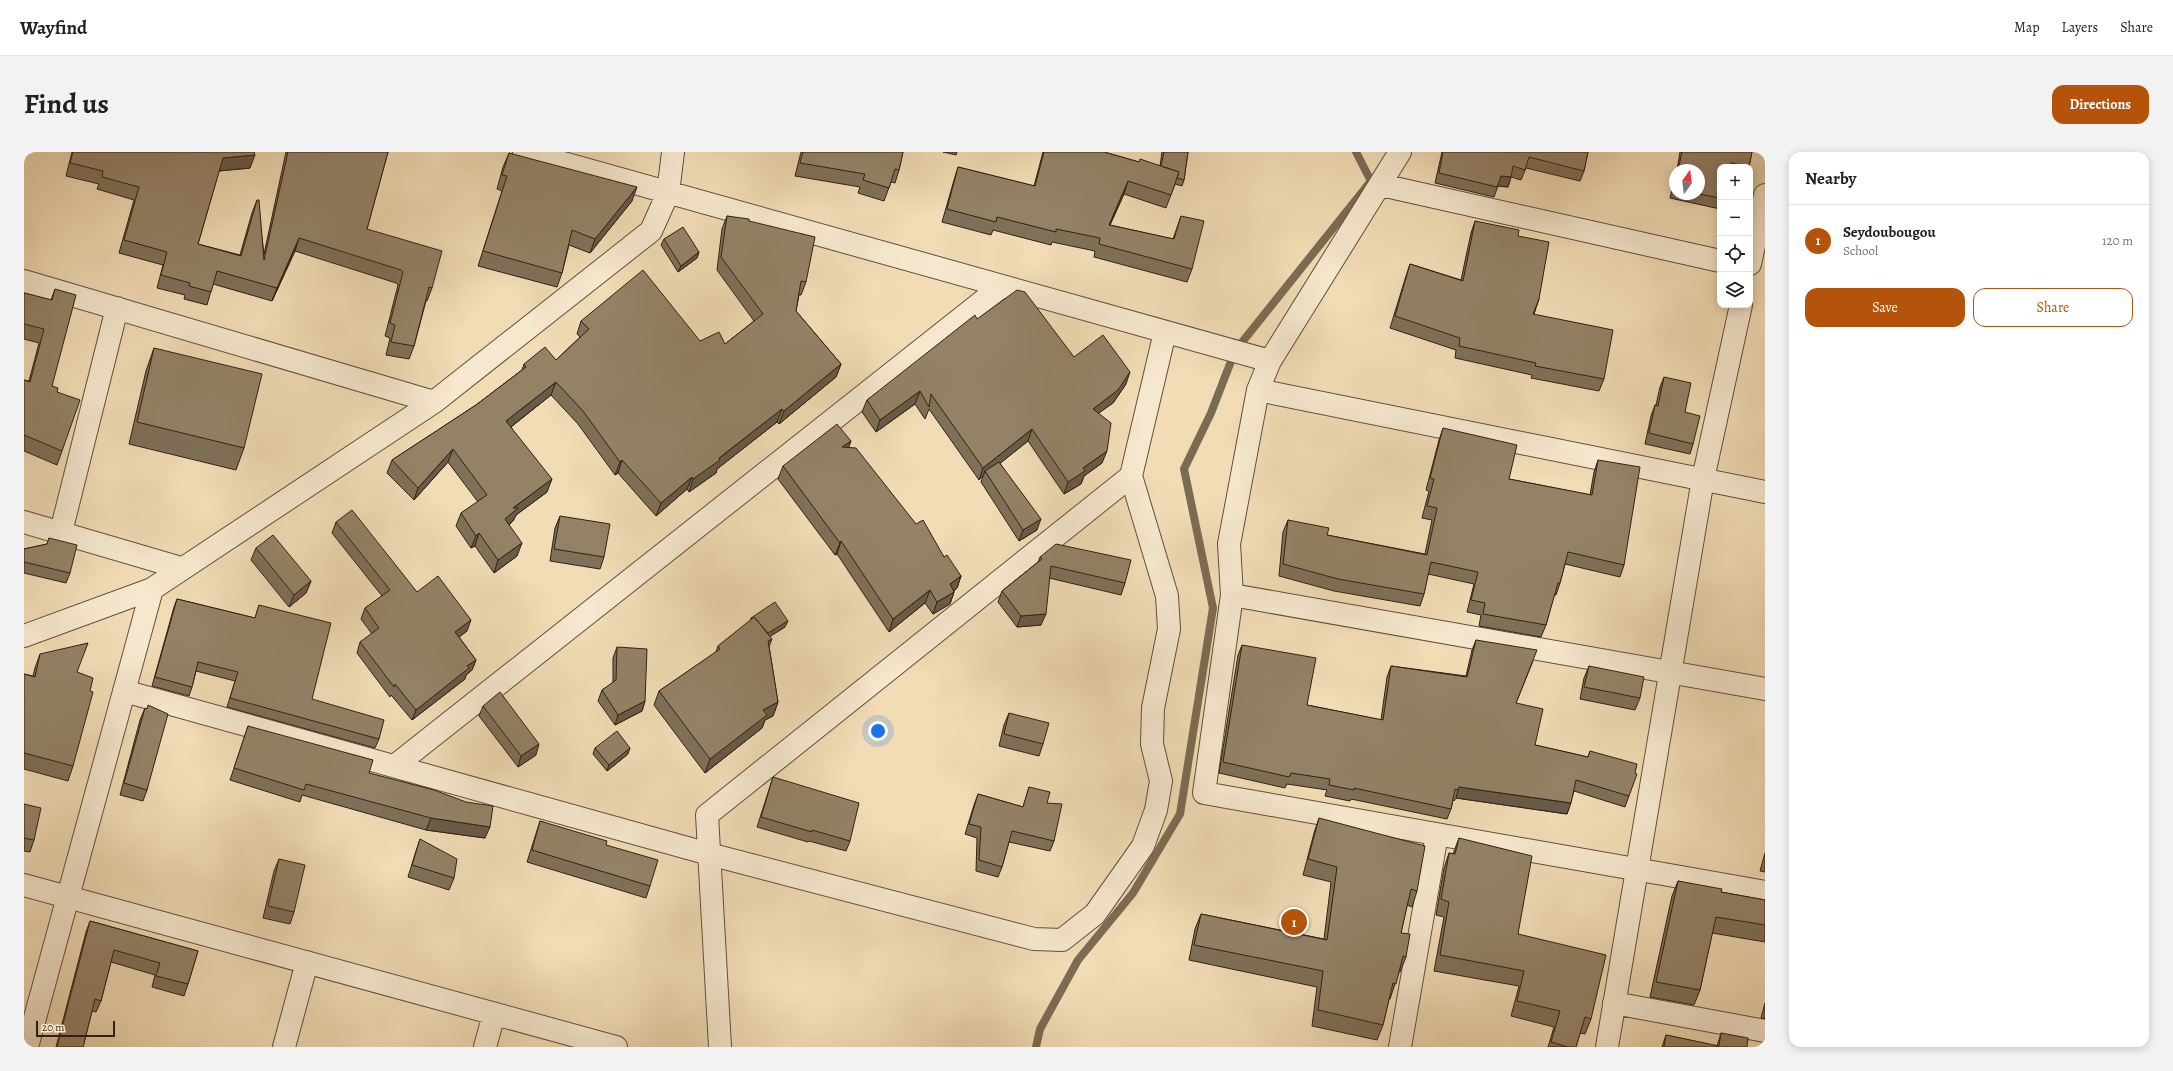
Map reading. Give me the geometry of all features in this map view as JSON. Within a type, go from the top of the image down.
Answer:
[{"type":"street","points":[[524,152],[1270,361]]},
{"type":"street","points":[[24,636],[152,589],[181,568],[434,402],[650,231],[668,192],[673,152]]},
{"type":"street","points":[[1400,152],[1381,185],[1270,361],[1258,390],[1229,544],[1232,595],[1204,793],[1765,892]]},
{"type":"street","points":[[1381,185],[1717,260]]},
{"type":"street","points":[[1753,250],[1765,195]]},
{"type":"street","points":[[1753,269],[1765,271]]},
{"type":"street","points":[[24,281],[434,402]]},
{"type":"street","points":[[396,765],[1002,286]]},
{"type":"street","points":[[61,532],[117,308]]},
{"type":"street","points":[[1607,1047],[1703,479],[1740,308]]},
{"type":"street","points":[[124,691],[396,765],[709,854],[1034,939],[1062,940],[1094,914],[1144,846],[1156,810],[1161,781],[1152,744],[1153,708],[1169,629],[1167,596],[1131,476],[1165,332]]},
{"type":"street","points":[[1258,390],[1765,492]]},
{"type":"street","points":[[720,1047],[706,815],[1131,476]]},
{"type":"street","points":[[24,522],[181,568]]},
{"type":"street","points":[[27,1047],[152,589]]},
{"type":"street","points":[[1232,595],[1765,689]]},
{"type":"street","points":[[1400,1047],[1437,834]]},
{"type":"street","points":[[24,885],[616,1047]]},
{"type":"street","points":[[284,1047],[307,962]]},
{"type":"street","points":[[1614,1003],[1765,1031]]},
{"type":"street","points":[[485,1047],[494,1014]]},
{"type":"building","points":[[73,152],[254,152],[255,155],[223,158],[198,244],[241,256],[257,200],[259,200],[264,260],[288,152],[388,152],[367,229],[442,251],[432,288],[429,287],[414,346],[391,342],[395,325],[390,323],[403,272],[401,270],[299,238],[277,288],[217,271],[211,292],[189,286],[190,283],[161,275],[167,252],[124,240],[139,187],[102,177],[103,171],[70,163]]},
{"type":"building","points":[[803,152],[903,152],[899,170],[895,169],[889,188],[863,180],[865,174],[800,163]]},
{"type":"building","points":[[1044,152],[1104,152],[1139,162],[1140,159],[1179,172],[1171,195],[1128,181],[1109,225],[1174,239],[1181,216],[1204,221],[1192,269],[1099,244],[1100,238],[1056,229],[1056,232],[997,217],[996,222],[947,209],[958,167],[1035,186]]},
{"type":"building","points":[[1164,152],[1188,152],[1184,180],[1177,178],[1179,172],[1161,166]]},
{"type":"building","points":[[1443,152],[1588,152],[1584,171],[1529,157],[1525,170],[1513,166],[1511,177],[1501,176],[1497,187],[1439,173]]},
{"type":"building","points":[[1682,152],[1752,152],[1749,164],[1717,164],[1717,197],[1705,195],[1705,164],[1679,164]]},
{"type":"building","points":[[509,153],[637,187],[595,239],[572,230],[562,273],[483,251],[507,176],[502,175]]},
{"type":"building","points":[[727,216],[749,219],[749,221],[815,237],[806,282],[801,281],[796,311],[841,364],[784,411],[782,409],[719,458],[720,460],[693,479],[692,477],[661,503],[622,460],[620,462],[583,411],[556,382],[506,421],[552,479],[513,508],[518,508],[505,519],[522,543],[498,560],[479,533],[476,536],[461,513],[487,495],[453,449],[418,488],[392,460],[476,405],[526,367],[524,364],[545,347],[556,360],[589,329],[581,321],[643,270],[700,341],[719,332],[725,344],[763,314],[721,257]]},
{"type":"building","points":[[1475,221],[1519,230],[1518,236],[1549,242],[1539,299],[1533,314],[1613,330],[1604,379],[1535,366],[1536,363],[1459,346],[1460,338],[1395,316],[1410,264],[1463,281]]},
{"type":"building","points":[[683,227],[699,252],[681,266],[664,239]]},
{"type":"building","points":[[55,289],[76,295],[52,386],[58,388],[57,392],[80,400],[62,451],[24,435],[24,380],[30,382],[44,329],[24,324],[24,293],[52,300]]},
{"type":"building","points":[[1017,290],[1025,292],[1074,357],[1103,335],[1130,372],[1118,390],[1093,409],[1111,423],[1107,451],[1083,468],[1085,471],[1068,482],[1032,429],[983,468],[931,394],[929,407],[920,391],[880,420],[867,400],[975,315],[977,319]]},
{"type":"building","points":[[154,348],[262,374],[244,448],[137,422]]},
{"type":"building","points":[[1664,377],[1691,383],[1685,412],[1700,416],[1693,444],[1649,433],[1655,405],[1658,406]]},
{"type":"building","points":[[837,424],[851,441],[842,447],[856,448],[916,524],[923,520],[944,557],[947,555],[961,576],[950,584],[954,592],[937,602],[930,590],[893,619],[841,541],[840,543],[783,466]]},
{"type":"building","points":[[1443,428],[1517,445],[1509,479],[1592,495],[1598,460],[1640,467],[1624,565],[1568,552],[1560,583],[1558,583],[1546,625],[1483,614],[1485,603],[1471,600],[1478,572],[1431,562],[1424,594],[1338,579],[1283,564],[1288,520],[1329,528],[1327,535],[1427,555],[1437,508],[1427,506],[1434,479],[1430,478]]},
{"type":"building","points":[[999,462],[1041,519],[1023,530],[985,471]]},
{"type":"building","points":[[352,510],[417,592],[438,576],[471,620],[455,632],[476,660],[467,666],[469,668],[416,710],[395,684],[394,687],[360,642],[379,628],[365,608],[390,590],[336,522]]},
{"type":"building","points":[[560,516],[610,524],[604,557],[554,549]]},
{"type":"building","points":[[273,535],[311,581],[294,595],[256,548]]},
{"type":"building","points":[[49,538],[77,545],[70,573],[24,562],[24,549],[47,544]]},
{"type":"building","points":[[1056,544],[1131,560],[1125,583],[1051,566],[1046,614],[1021,616],[1002,591],[1042,559],[1040,557]]},
{"type":"building","points":[[177,599],[255,618],[259,605],[331,623],[312,699],[384,720],[379,739],[230,698],[238,672],[198,662],[192,687],[155,677]]},
{"type":"building","points":[[775,602],[788,621],[768,633],[754,617],[752,619],[751,618]]},
{"type":"building","points":[[754,617],[772,639],[768,641],[778,702],[763,710],[767,715],[710,759],[659,691],[720,649],[718,646]]},
{"type":"building","points":[[1476,640],[1537,650],[1516,703],[1543,709],[1535,745],[1588,757],[1590,751],[1637,764],[1635,773],[1637,774],[1629,796],[1576,780],[1571,803],[1459,787],[1458,790],[1455,789],[1451,809],[1354,788],[1354,790],[1329,785],[1330,779],[1291,773],[1289,777],[1223,762],[1242,645],[1316,658],[1307,705],[1383,720],[1391,666],[1467,677]]},
{"type":"building","points":[[88,643],[77,672],[93,678],[90,691],[93,692],[73,766],[24,753],[24,674],[35,677],[40,654]]},
{"type":"building","points":[[617,647],[647,649],[645,701],[618,715],[602,690],[616,680]]},
{"type":"building","points":[[1589,666],[1644,677],[1640,698],[1584,687]]},
{"type":"building","points":[[500,692],[539,744],[521,756],[483,706]]},
{"type":"building","points":[[148,705],[168,714],[147,790],[124,783],[145,708],[147,709]]},
{"type":"building","points":[[1009,713],[1049,723],[1043,744],[1004,734]]},
{"type":"building","points":[[248,726],[373,760],[369,773],[434,790],[466,802],[493,806],[490,827],[431,818],[306,784],[304,790],[234,768]]},
{"type":"building","points":[[617,731],[630,748],[609,765],[595,748]]},
{"type":"building","points":[[773,777],[859,803],[850,841],[812,830],[812,832],[761,817]]},
{"type":"building","points":[[1029,787],[1050,792],[1047,803],[1062,804],[1054,841],[1012,831],[1002,867],[979,860],[981,827],[969,824],[978,794],[1023,807]]},
{"type":"building","points":[[24,804],[41,808],[34,840],[24,838]]},
{"type":"building","points":[[1319,818],[1425,846],[1417,891],[1411,889],[1401,933],[1410,934],[1406,957],[1403,956],[1396,984],[1393,983],[1383,1025],[1318,1010],[1323,971],[1194,945],[1201,914],[1327,940],[1337,867],[1308,859]]},
{"type":"building","points":[[540,821],[607,841],[606,845],[658,860],[650,886],[532,850]]},
{"type":"building","points":[[1459,838],[1532,856],[1518,934],[1606,955],[1591,1019],[1585,1017],[1576,1047],[1568,1047],[1551,1042],[1560,1011],[1517,1001],[1524,971],[1440,955],[1449,902],[1441,899],[1449,853],[1455,854]]},
{"type":"building","points":[[420,839],[457,859],[454,878],[412,865]]},
{"type":"building","points":[[279,859],[305,865],[294,912],[268,906]]},
{"type":"building","points":[[1678,881],[1722,889],[1721,892],[1765,900],[1765,925],[1716,917],[1700,990],[1656,982]]},
{"type":"building","points":[[90,921],[198,951],[188,984],[156,976],[160,963],[114,950],[101,1001],[95,999],[83,1047],[57,1047]]},
{"type":"building","points":[[1721,1033],[1748,1038],[1747,1047],[1664,1047],[1666,1035],[1719,1046]]},
{"type":"waterway","points":[[1036,1047],[1040,1029],[1078,960],[1133,893],[1180,814],[1213,608],[1184,469],[1211,413],[1235,351],[1371,181],[1356,152]]},
{"type":"place","name":"Seydoubougou","points":[[1294,922]]}]
